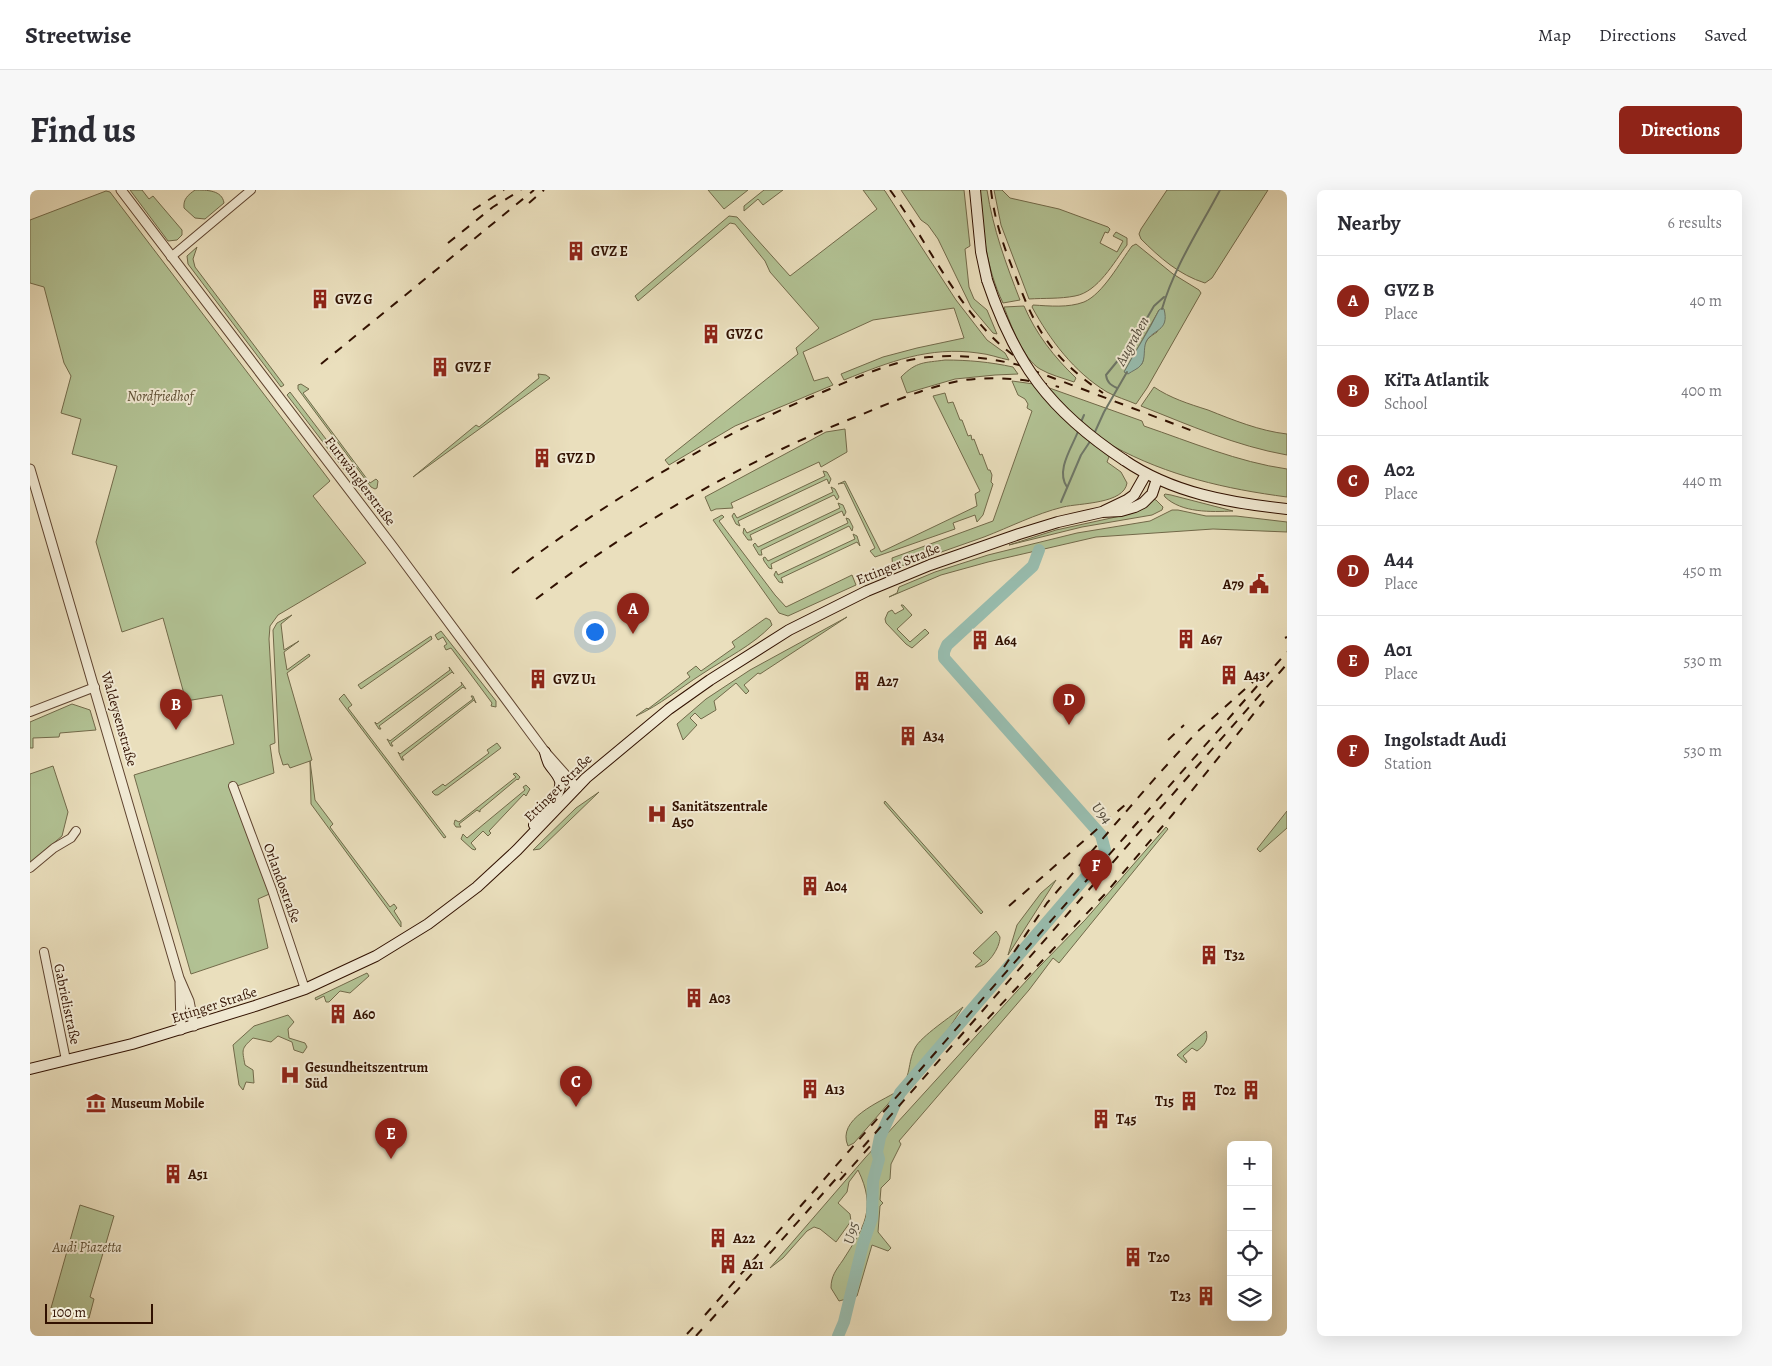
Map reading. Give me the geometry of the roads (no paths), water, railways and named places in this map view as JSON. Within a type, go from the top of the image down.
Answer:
[{"type":"main road","points":[[975,190],[981,252],[987,280],[1004,325],[1015,347],[1042,388],[1070,420],[1100,444],[1157,479],[1198,494],[1223,500],[1287,509]]},
{"type":"main road","name":"Ettinger Straße","points":[[1102,512],[1134,495],[1146,474]]},
{"type":"main road","name":"Ettinger Straße","points":[[30,1069],[132,1044],[194,1026],[305,989],[376,956],[428,924],[496,870],[577,788],[616,752],[690,693],[809,619],[866,591],[930,565],[1019,534],[1058,522],[1102,512],[1121,511],[1143,503],[1152,494],[1157,479]]},
{"type":"main road","points":[[528,838],[537,820],[554,800],[559,789],[560,781],[549,763],[545,752]]},
{"type":"street","name":"Furtwänglerstraße","points":[[121,190],[388,540],[545,752],[577,788]]},
{"type":"street","points":[[172,257],[251,190]]},
{"type":"street","name":"Waldeysenstraße","points":[[30,468],[179,978],[189,1001],[194,1026]]},
{"type":"street","points":[[30,712],[95,687]]},
{"type":"street","name":"Orlandostraße","points":[[233,786],[272,890],[305,989]]},
{"type":"street","points":[[30,868],[54,848],[70,838],[76,831]]},
{"type":"street","name":"Gabrielistraße","points":[[44,952],[66,1060]]},
{"type":"street","name":"Waldeysenstraße","points":[[179,978],[180,1030]]},
{"type":"waterway","name":"Augraben","points":[[1162,309],[1180,263],[1220,190]]},
{"type":"waterway","points":[[1117,388],[1107,380],[1106,375],[1133,342],[1154,306],[1164,297]]},
{"type":"waterway","name":"Augraben","points":[[1094,434],[1104,412],[1127,372]]},
{"type":"waterway","points":[[1081,422],[1084,415]]},
{"type":"waterway","points":[[1067,487],[1064,480],[1064,466],[1079,429]]},
{"type":"waterway","name":"Augraben","points":[[1061,502],[1081,455],[1091,440]]},
{"type":"waterway","name":"Augraben","points":[[1037,558],[1039,550]]},
{"type":"waterway","name":"U94","points":[[838,1336],[844,1322],[863,1244],[872,1218],[873,1181],[879,1159],[877,1152],[880,1137],[900,1093],[1103,857],[1105,850],[1101,835],[944,658],[947,645],[1033,566],[1039,550]]},
{"type":"waterway","name":"Augraben","points":[[849,1302],[858,1258],[872,1218],[873,1181],[876,1168]]},
{"type":"railway","points":[[473,210],[504,190]]},
{"type":"railway","points":[[448,243],[493,207],[521,190]]},
{"type":"railway","points":[[321,364],[534,190]]},
{"type":"railway","points":[[529,203],[544,190]]},
{"type":"railway","points":[[890,190],[968,309],[1005,349],[1026,363]]},
{"type":"railway","points":[[991,190],[996,220],[1005,248],[1036,324],[1056,353],[1084,379],[1103,393]]},
{"type":"railway","points":[[512,573],[584,521],[698,452],[777,412],[872,371],[900,362],[929,357],[963,356],[1019,365],[1198,433]]},
{"type":"railway","points":[[536,599],[612,545],[731,474],[815,434],[884,405],[924,390],[965,380],[1012,379],[1059,387]]},
{"type":"railway","points":[[705,1315],[1287,652]]},
{"type":"railway","points":[[863,1147],[1287,664]]},
{"type":"railway","points":[[1004,967],[1047,903],[1156,777],[1196,733],[1253,682]]},
{"type":"railway","points":[[963,1045],[1105,894],[1173,814],[1264,701]]},
{"type":"railway","points":[[1168,740],[1184,725]]},
{"type":"railway","points":[[1009,906],[1126,804]]},
{"type":"railway","points":[[840,1180],[872,1144]]},
{"type":"railway","points":[[710,1321],[842,1172]]},
{"type":"railway","points":[[687,1334],[698,1322]]},
{"type":"railway","points":[[696,1336],[703,1328]]},
{"type":"place","name":"GVZ E","points":[[576,251]]},
{"type":"place","name":"GVZ G","points":[[320,299]]},
{"type":"place","name":"GVZ C","points":[[711,334]]},
{"type":"place","name":"GVZ F","points":[[440,367]]},
{"type":"place","name":"GVZ D","points":[[542,458]]},
{"type":"place","name":"A79","points":[[1259,584]]},
{"type":"place","name":"GVZ B","points":[[633,634]]},
{"type":"place","name":"A67","points":[[1186,639]]},
{"type":"place","name":"A64","points":[[980,640]]},
{"type":"place","name":"A43","points":[[1229,675]]},
{"type":"place","name":"GVZ U1","points":[[538,679]]},
{"type":"place","name":"A27","points":[[862,681]]},
{"type":"place","name":"A44","points":[[1069,725]]},
{"type":"place","name":"KiTa Atlantik","points":[[176,730]]},
{"type":"place","name":"A34","points":[[908,736]]},
{"type":"place","name":"Sanitätszentrale A50","points":[[657,814]]},
{"type":"place","name":"A04","points":[[810,886]]},
{"type":"place","name":"Ingolstadt Audi","points":[[1096,891]]},
{"type":"place","name":"T32","points":[[1209,955]]},
{"type":"place","name":"A03","points":[[694,998]]},
{"type":"place","name":"A60","points":[[338,1014]]},
{"type":"place","name":"Gesundheitszentrum Süd","points":[[290,1075]]},
{"type":"place","name":"A13","points":[[810,1089]]},
{"type":"place","name":"T02","points":[[1251,1090]]},
{"type":"place","name":"T15","points":[[1189,1101]]},
{"type":"place","name":"Museum Mobile","points":[[96,1103]]},
{"type":"place","name":"A02","points":[[576,1107]]},
{"type":"place","name":"T45","points":[[1101,1119]]},
{"type":"place","name":"A01","points":[[391,1159]]},
{"type":"place","name":"A51","points":[[173,1174]]},
{"type":"place","name":"A22","points":[[718,1238]]},
{"type":"place","name":"T20","points":[[1133,1257]]},
{"type":"place","name":"A21","points":[[728,1264]]},
{"type":"place","name":"T23","points":[[1206,1296]]},
{"type":"park label","name":"Nordfriedhof","points":[[160,396]]},
{"type":"park label","name":"Audi Piazetta","points":[[87,1247]]},
{"type":"water label","name":"U95","points":[[851,1233]]}]
